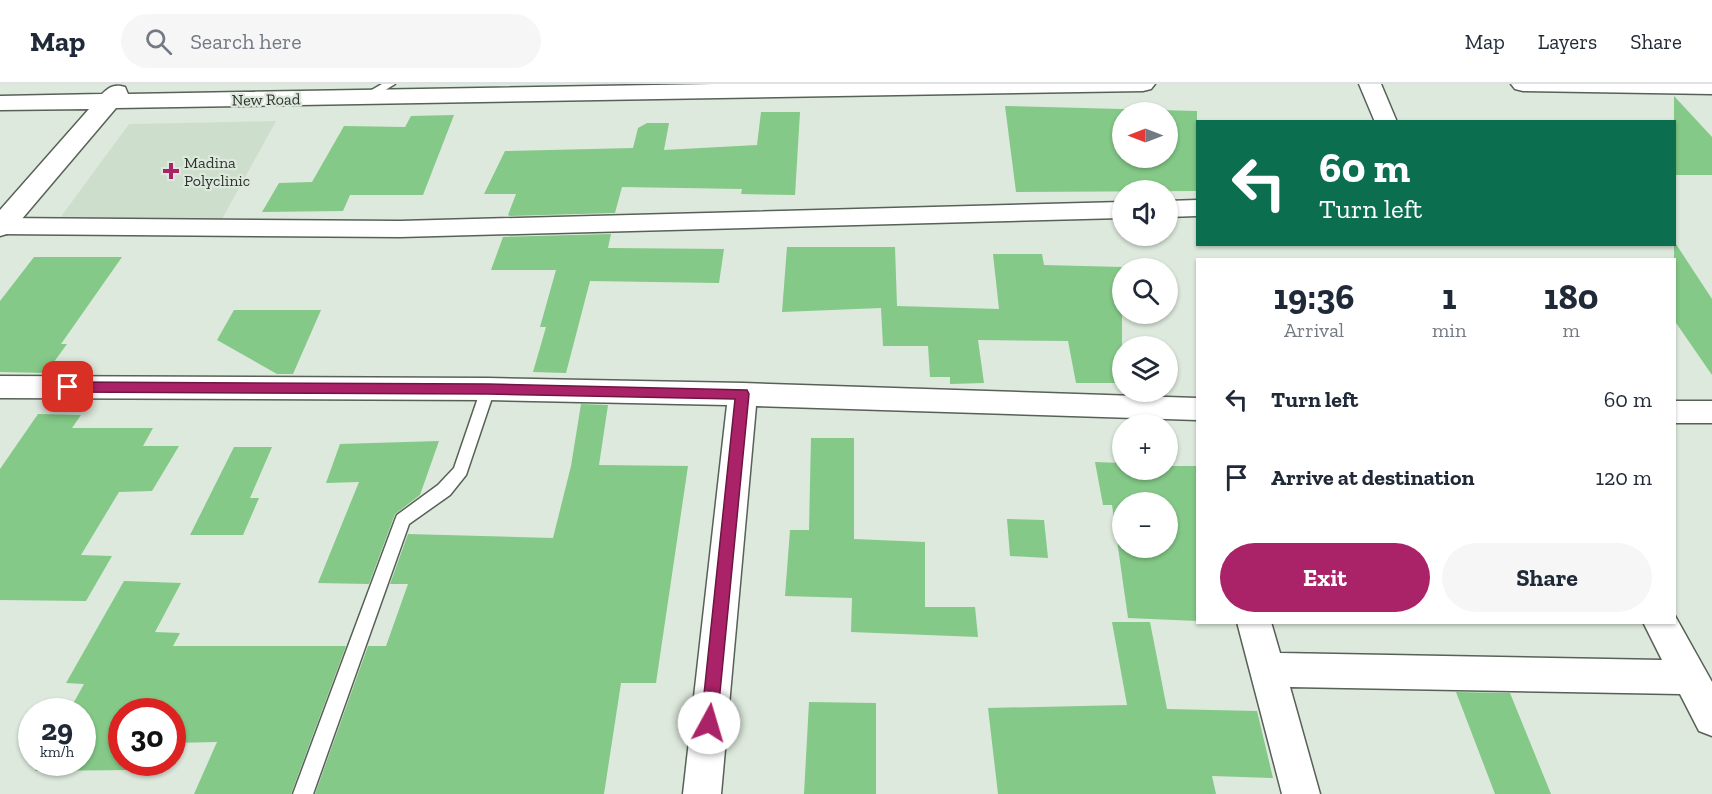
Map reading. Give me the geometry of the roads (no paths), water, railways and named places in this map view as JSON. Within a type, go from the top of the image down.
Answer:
[{"type":"street","name":"New Road","points":[[0,103],[116,93],[367,97],[1143,84]]},
{"type":"street","points":[[1370,84],[1385,120]]},
{"type":"street","points":[[1523,84],[1712,87]]},
{"type":"street","points":[[0,226],[116,93]]},
{"type":"street","points":[[1178,209],[1196,208]]},
{"type":"street","points":[[0,226],[400,229],[1112,210]]},
{"type":"street","points":[[0,387],[488,389],[742,394],[1196,409]]},
{"type":"street","points":[[702,794],[742,394]]},
{"type":"street","points":[[1676,412],[1712,412]]},
{"type":"street","points":[[1254,624],[1301,794]]},
{"type":"street","points":[[1661,624],[1712,718]]},
{"type":"street","points":[[1266,670],[1689,677]]},
{"type":"lane","points":[[367,97],[390,84]]},
{"type":"lane","points":[[303,794],[403,520],[444,490],[460,471],[488,389]]},
{"type":"place","name":"Madina Polyclinic","points":[[171,171]]}]
